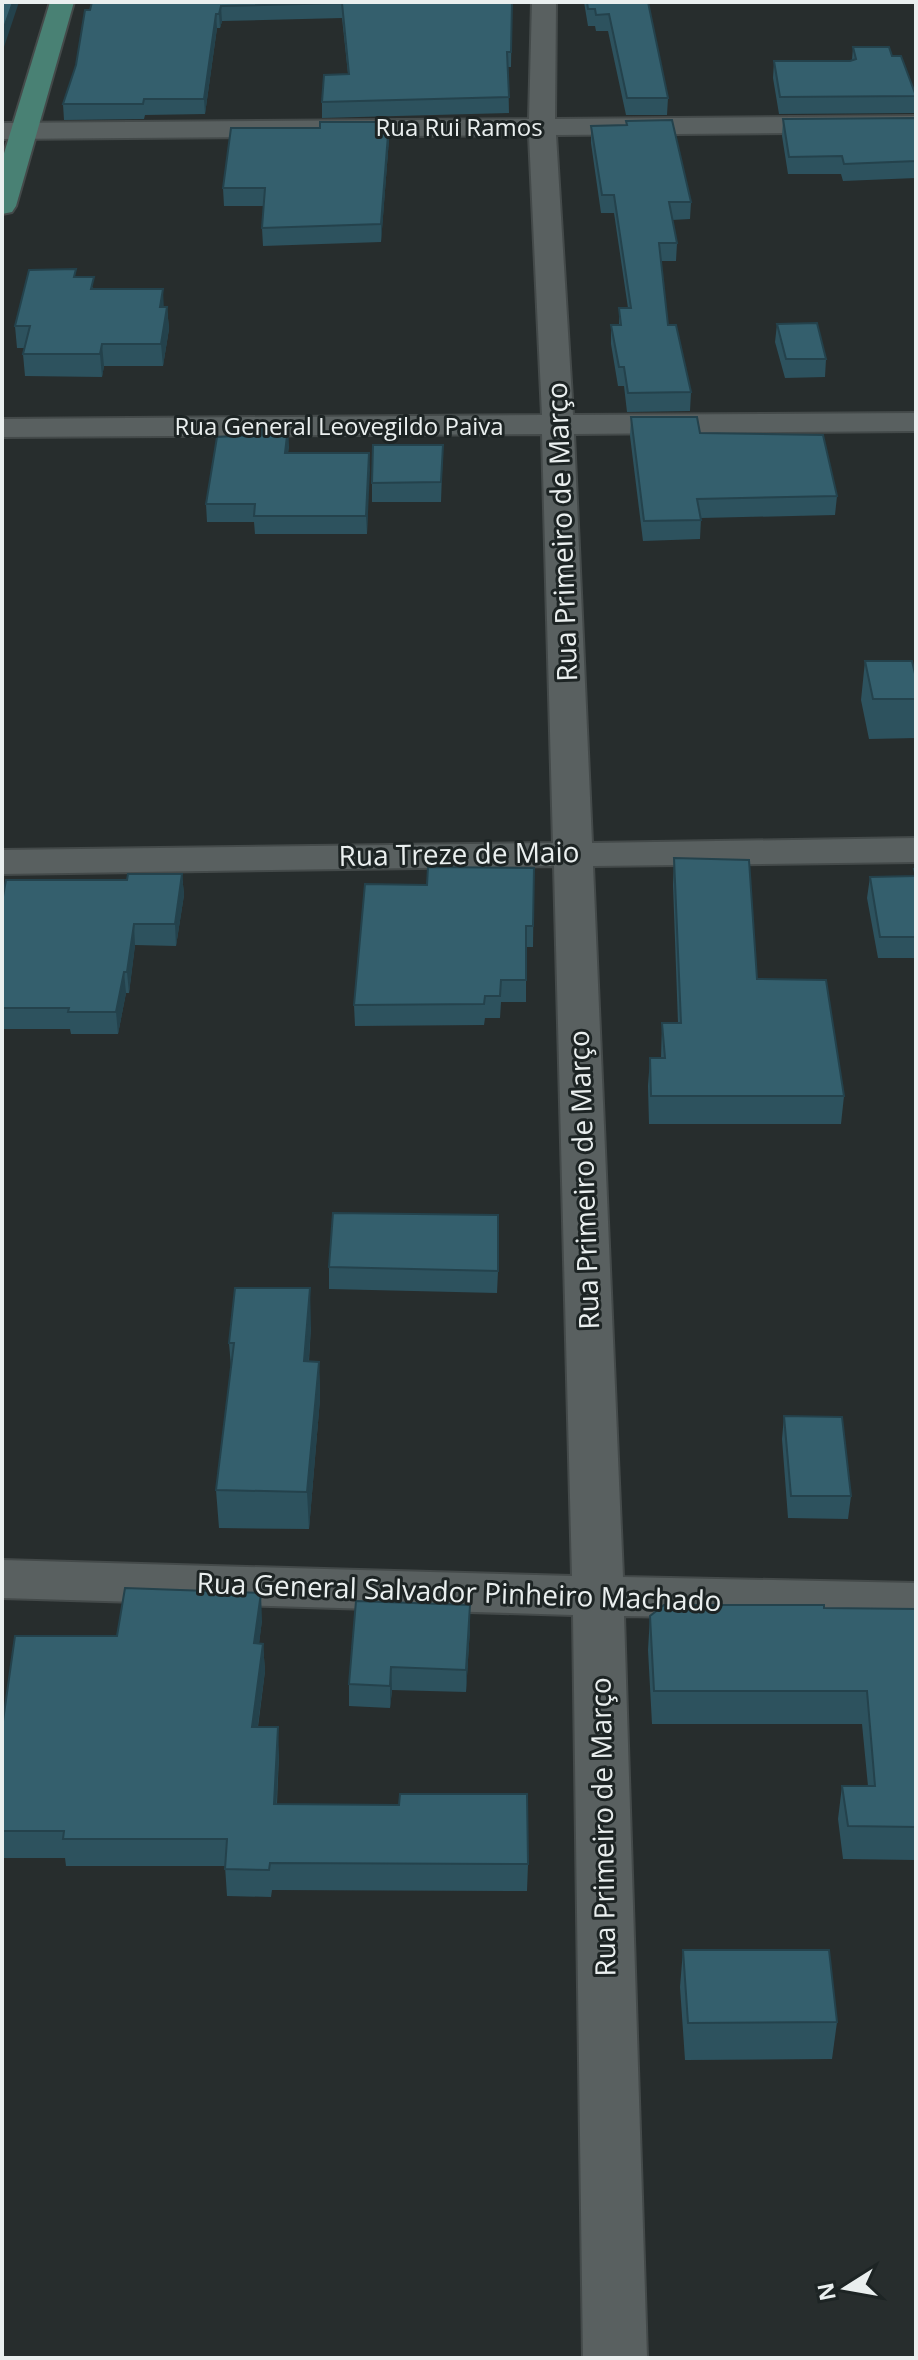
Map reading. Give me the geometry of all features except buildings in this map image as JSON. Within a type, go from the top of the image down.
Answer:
[{"type":"main road","points":[[2,206],[14,131],[62,2]]},
{"type":"street","name":"Rua Primeiro de Março","points":[[544,2],[542,127],[558,426],[598,1596],[615,2358]]},
{"type":"street","name":"Rua Rui Ramos","points":[[14,131],[916,124]]},
{"type":"street","name":"Rua General Leovegildo Paiva","points":[[2,428],[916,422]]},
{"type":"street","name":"Rua Treze de Maio","points":[[2,862],[573,852],[916,850]]},
{"type":"street","name":"Rua General Salvador Pinheiro Machado","points":[[2,1579],[916,1602]]}]
